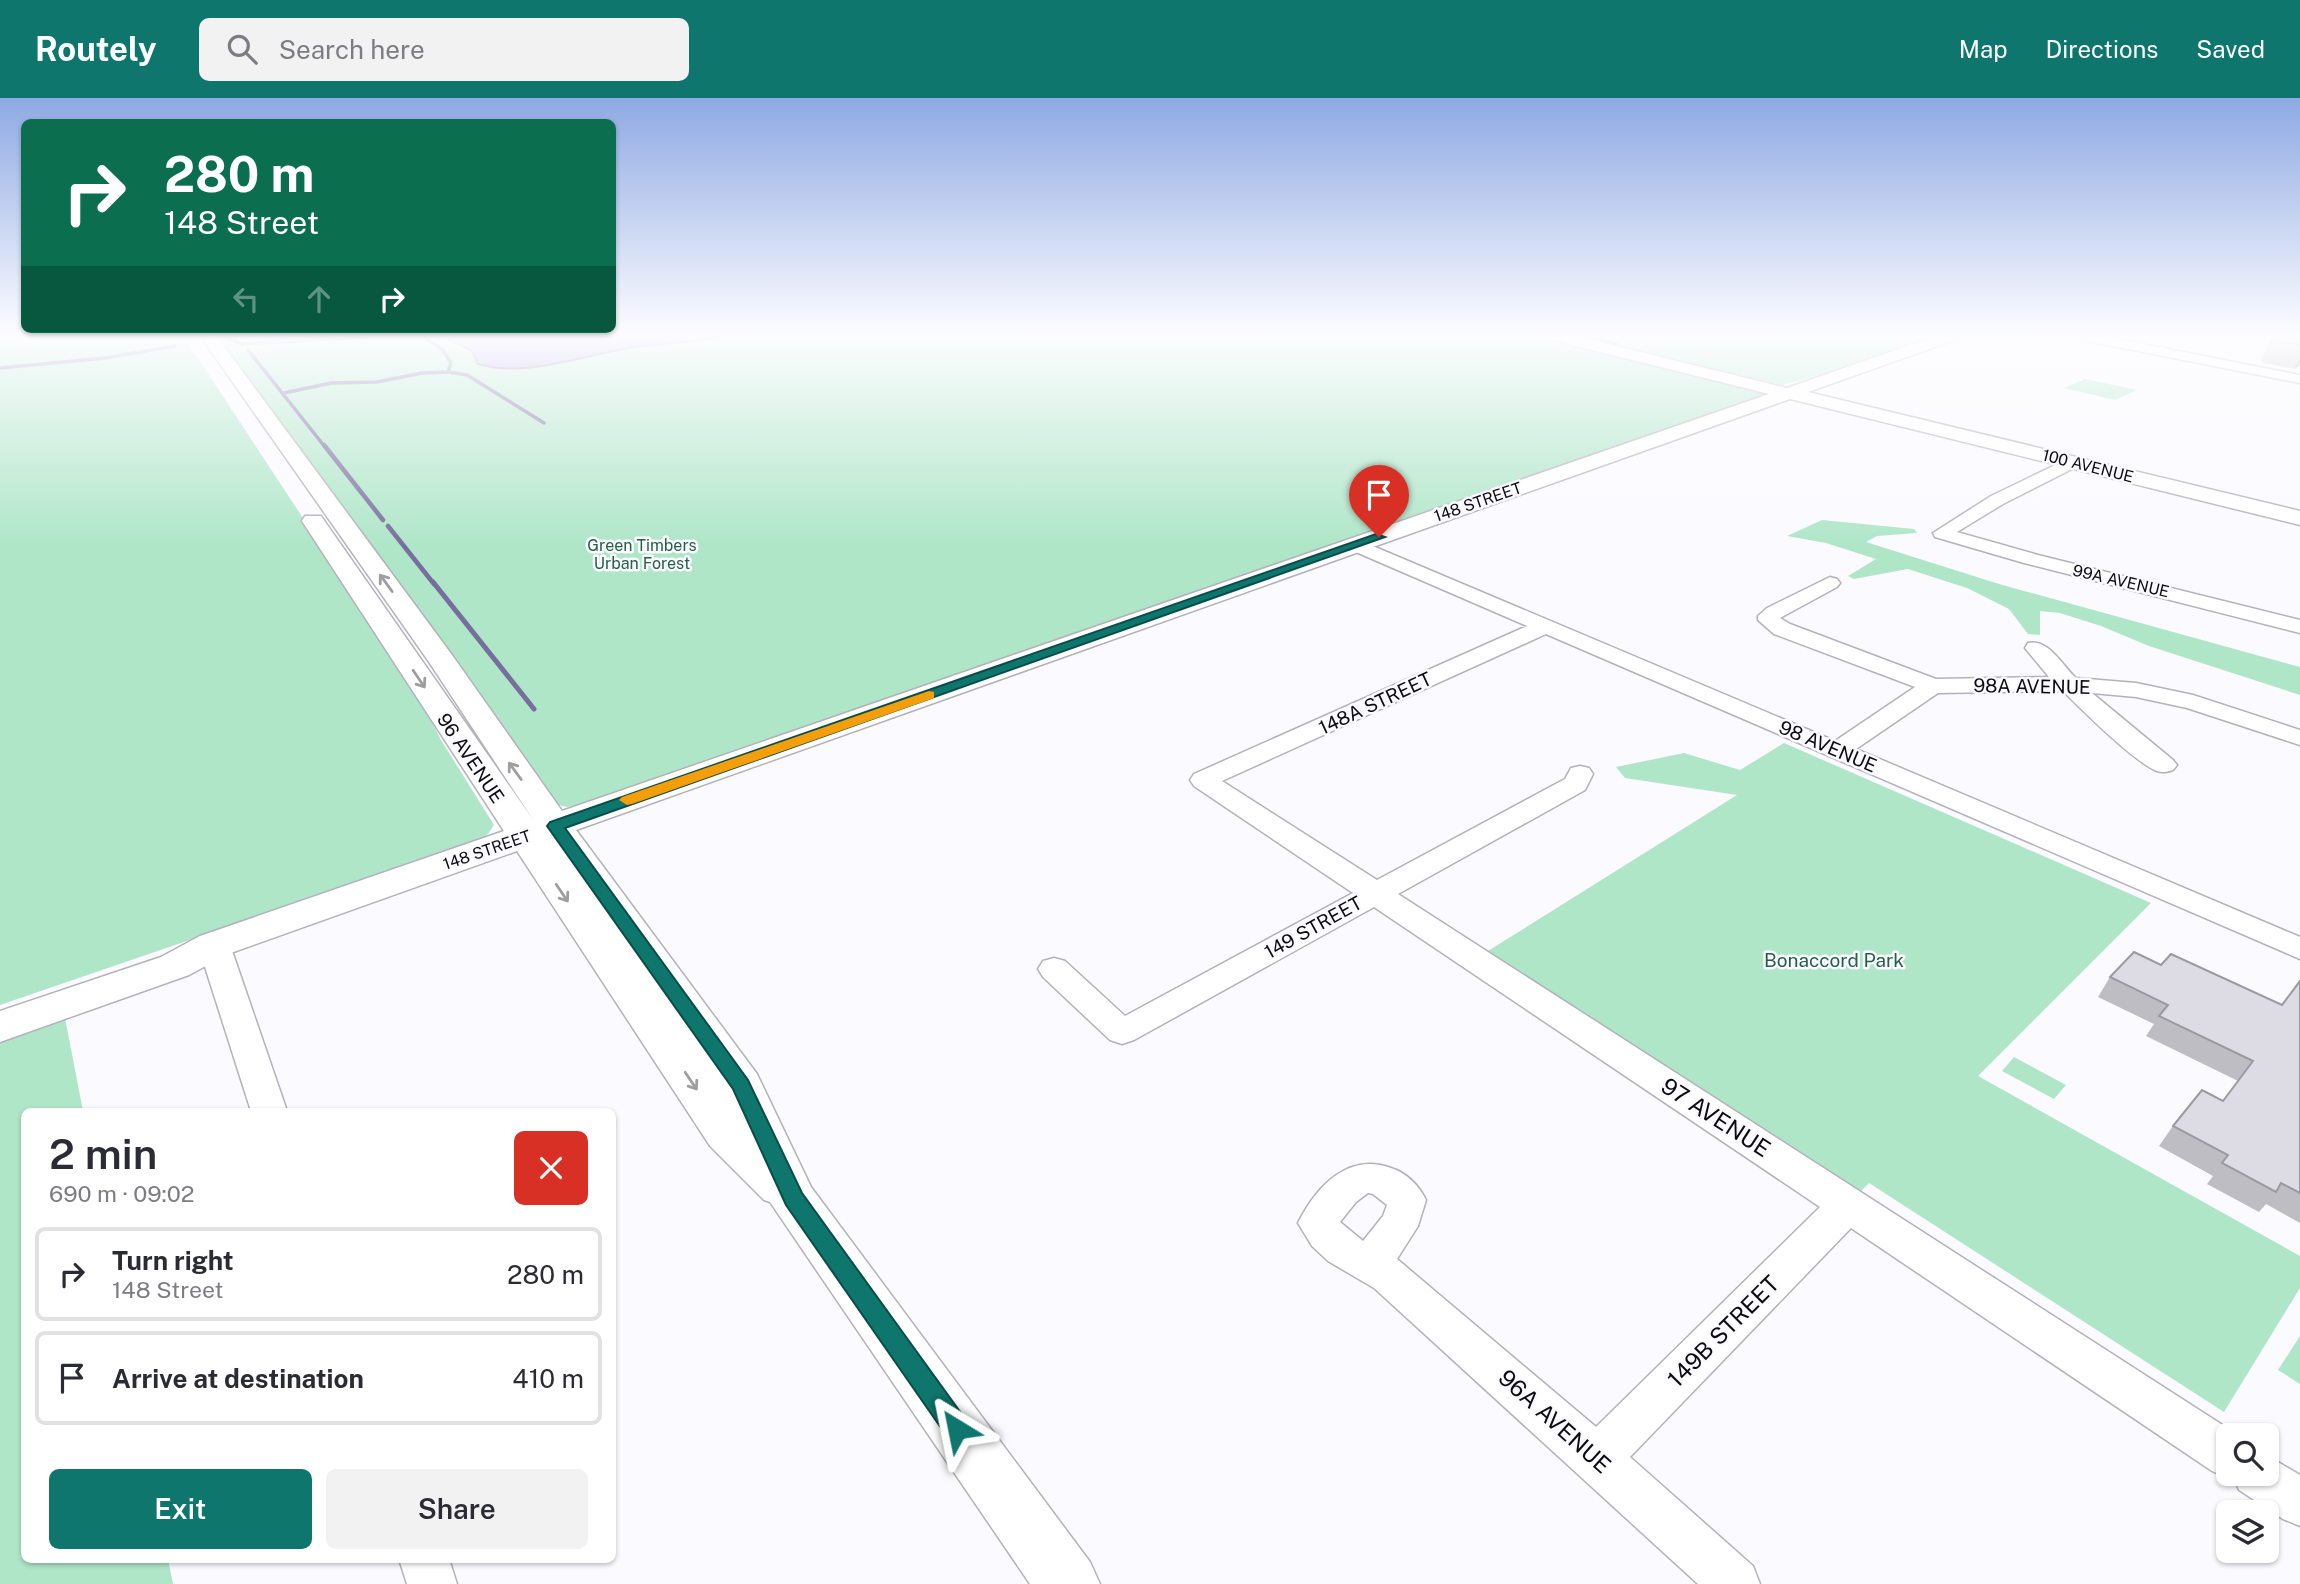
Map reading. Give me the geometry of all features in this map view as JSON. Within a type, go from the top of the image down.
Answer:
[{"type":"main road","name":"96 AVENUE","points":[[239,406],[540,831],[726,1133],[793,1199],[1068,1584]]},
{"type":"main road","name":"96 AVENUE","points":[[259,406],[434,650],[509,762],[540,831]]},
{"type":"main road","name":"148 STREET","points":[[0,1027],[174,966],[215,945],[1756,406]]},
{"type":"main road","name":"100 AVENUE","points":[[1848,406],[2300,519]]},
{"type":"main road","name":"148 STREET","points":[[0,1012],[176,950],[215,945]]},
{"type":"street","name":"99A AVENUE","points":[[2071,462],[1997,500],[1942,533],[2046,564],[2205,601],[2300,627]]},
{"type":"street","name":"98 AVENUE","points":[[1356,545],[2300,948]]},
{"type":"street","name":"98A AVENUE","points":[[1830,583],[1774,612],[1769,616],[1769,620],[1782,629],[1933,686],[2066,684],[2165,695],[2300,738]]},
{"type":"street","name":"148A STREET","points":[[1203,780],[1546,626]]},
{"type":"street","points":[[2036,648],[2066,684],[2118,730],[2164,765]]},
{"type":"street","points":[[1838,750],[1933,686]]},
{"type":"street","name":"149 STREET","points":[[1054,969],[1122,1032],[1576,784],[1580,774]]},
{"type":"street","name":"97 AVENUE","points":[[1203,780],[2216,1447]]},
{"type":"street","points":[[215,945],[268,1108]]},
{"type":"street","name":"149B STREET","points":[[1597,1458],[1849,1204]]},
{"type":"street","name":"96A AVENUE","points":[[1370,1263],[1389,1275],[1735,1584]]},
{"type":"street","points":[[2275,1486],[2300,1502]]},
{"type":"street","points":[[425,1563],[432,1584]]},
{"type":"green space","points":[[0,406],[230,406],[412,684],[441,740],[494,825],[488,834],[475,842],[0,1005]]},
{"type":"green space","name":"Green Timbers Urban Forest","points":[[265,406],[1733,406],[586,803],[567,807],[554,804]]},
{"type":"green space","points":[[1822,520],[1914,529],[1917,533],[1877,536],[1866,542],[1999,584],[2300,667],[2300,695],[2149,646],[2060,613],[2040,611],[2040,635],[2028,634],[2009,609],[1967,588],[1908,569],[1854,579],[1848,576],[1876,559],[1826,543],[1787,536]]},
{"type":"green space","name":"Bonaccord Park","points":[[1784,743],[2151,903],[1978,1076],[2300,1256],[2300,1288],[2224,1412],[1869,1183],[1861,1191],[1488,951],[1737,795],[1625,778],[1616,767],[1684,753],[1740,770]]},
{"type":"green space","points":[[65,1018],[82,1108],[21,1108],[21,1563],[169,1563],[173,1584],[0,1584],[0,1042]]},
{"type":"green space","points":[[2014,1057],[2066,1085],[2054,1099],[2002,1071]]},
{"type":"green space","points":[[2300,1336],[2300,1384],[2278,1370]]},
{"type":"building","points":[[2134,952],[2161,965],[2171,954],[2282,1005],[2300,981],[2300,1193],[2281,1183],[2276,1192],[2222,1163],[2228,1155],[2173,1126],[2202,1090],[2223,1101],[2253,1061],[2159,1016],[2168,1005],[2110,977]]},
{"type":"waterway","points":[[293,406],[325,447]]},
{"type":"waterway","points":[[517,406],[544,423]]},
{"type":"waterway","points":[[324,445],[383,520]]},
{"type":"waterway","points":[[388,526],[434,584]]},
{"type":"waterway","points":[[433,582],[534,709]]},
{"type":"slow traffic","points":[[627,800],[929,695]]},
{"type":"route","points":[[957,1429],[793,1199],[741,1086],[555,826],[1379,537]]}]
